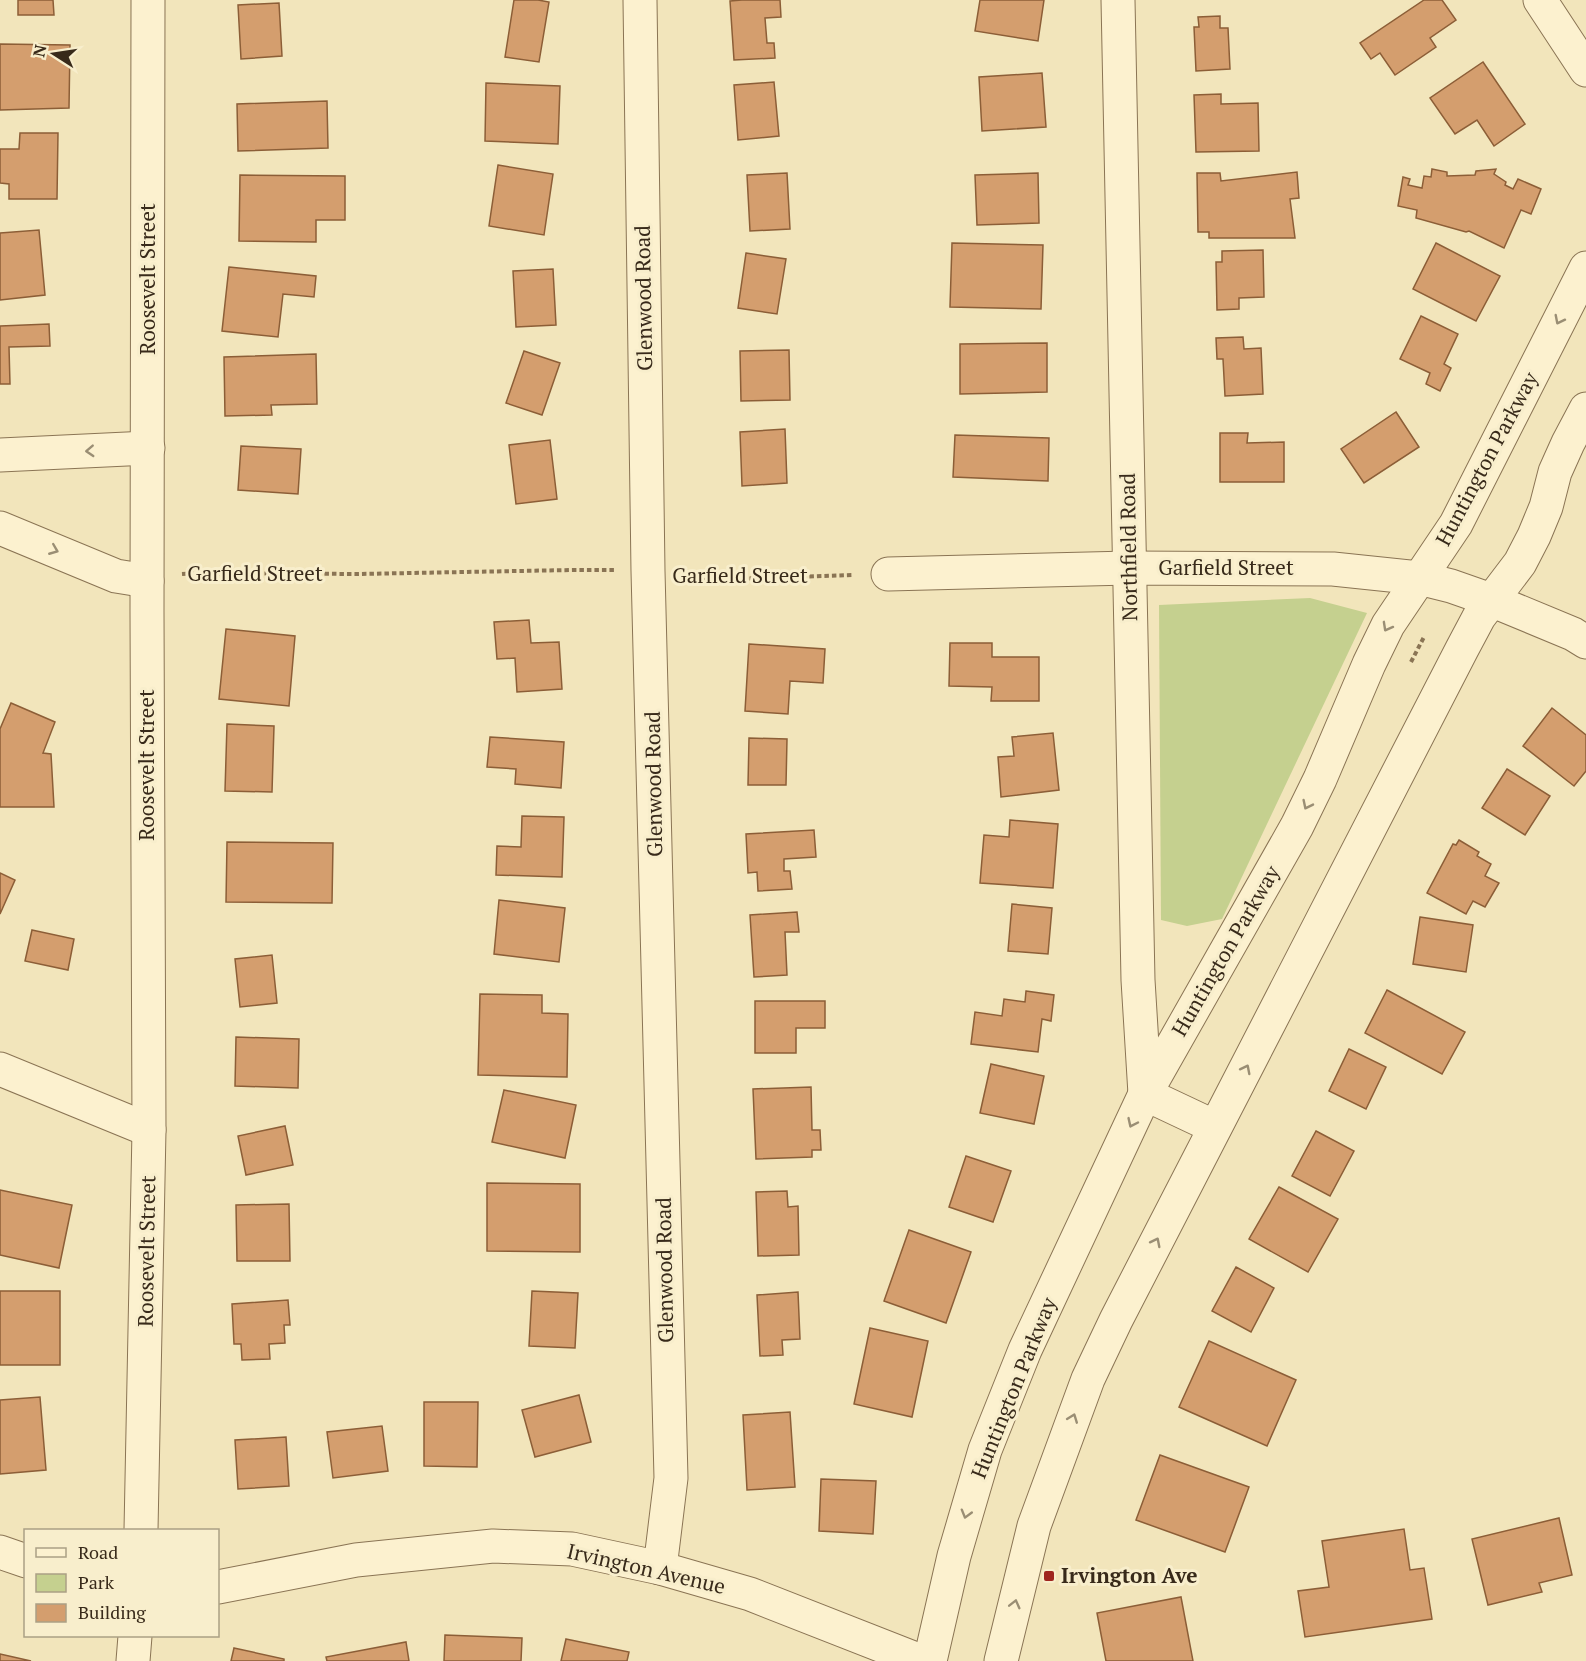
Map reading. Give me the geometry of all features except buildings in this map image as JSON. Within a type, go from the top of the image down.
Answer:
[{"type":"street","name":"Roosevelt Street","points":[[141,1529],[149,1130],[148,0]]},
{"type":"street","name":"Glenwood Road","points":[[640,0],[648,571],[670,1478],[660,1568]]},
{"type":"street","name":"Northfield Road","points":[[1118,0],[1137,980],[1145,1094]]},
{"type":"street","points":[[1540,0],[1586,70]]},
{"type":"street","name":"Huntington Parkway","points":[[930,1661],[954,1557],[985,1450],[1025,1350],[1145,1094],[1297,826],[1320,779],[1368,664],[1388,624],[1456,524],[1586,268]]},
{"type":"street","points":[[1001,1661],[1034,1526],[1088,1379],[1116,1320],[1462,649],[1479,617],[1520,562],[1534,536],[1546,507],[1555,472],[1586,410]]},
{"type":"street","points":[[0,455],[148,448]]},
{"type":"street","points":[[0,528],[116,576],[147,581]]},
{"type":"street","name":"Garfield Street","points":[[888,574],[1129,568],[1333,569],[1419,578],[1451,586],[1573,634],[1586,642]]},
{"type":"street","points":[[0,1069],[149,1130]]},
{"type":"street","points":[[1145,1094],[1215,1127]]},
{"type":"street","name":"Irvington Avenue","points":[[219,1587],[356,1560],[493,1546],[572,1549],[660,1568],[750,1594],[921,1661]]},
{"type":"street","points":[[0,1552],[24,1560]]},
{"type":"street","points":[[133,1661],[135,1637]]},
{"type":"path","name":"Garfield Street","points":[[147,581],[160,577],[195,573],[648,571],[674,578],[704,580],[888,574]]},
{"type":"green space","points":[[1310,598],[1367,613],[1222,919],[1187,926],[1161,920],[1159,605]]},
{"type":"place","name":"Irvington Ave","points":[[1049,1576]]}]
